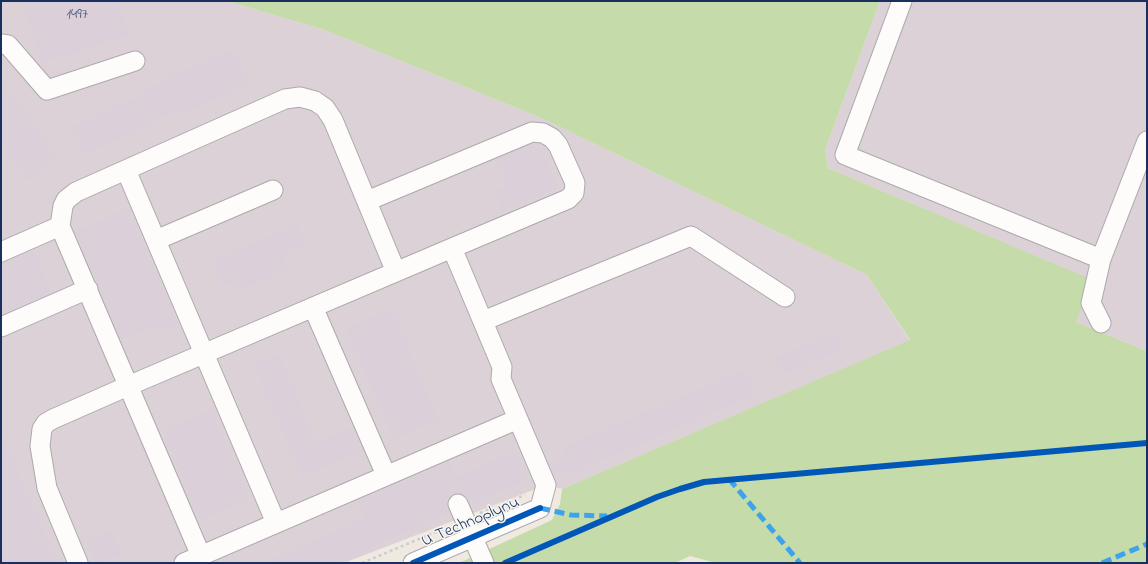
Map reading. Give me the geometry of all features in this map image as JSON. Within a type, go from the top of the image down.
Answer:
[{"type":"street","points":[[902,1],[844,155],[1101,259]]},
{"type":"street","points":[[1,44],[8,44],[47,90],[135,61]]},
{"type":"street","points":[[396,272],[333,120],[326,108],[315,101],[300,97],[285,99],[70,196],[63,206],[60,226],[128,386],[193,559],[518,419],[501,379],[502,367],[452,248]]},
{"type":"street","points":[[78,563],[46,488],[40,437],[42,429],[53,419],[568,198],[574,193],[575,183],[558,146],[552,138],[543,133],[532,132],[367,201]]},
{"type":"street","points":[[1101,323],[1091,303],[1101,259],[1147,141]]},
{"type":"street","points":[[126,170],[276,523]]},
{"type":"street","points":[[156,240],[273,190]]},
{"type":"street","points":[[1,252],[60,226]]},
{"type":"street","points":[[483,322],[691,236],[785,297]]},
{"type":"street","points":[[1,327],[88,289]]},
{"type":"street","points":[[313,307],[386,475]]},
{"type":"street","name":"U Technoplynu","points":[[413,563],[540,508],[546,485],[518,419]]},
{"type":"street","points":[[458,504],[484,563]]},
{"type":"shaded area","points":[[1,1],[227,1],[325,30],[539,117],[867,275],[910,341],[562,489],[546,485],[344,563],[1,563]]},
{"type":"shaded area","points":[[880,1],[1147,1],[1147,351],[1076,322],[1092,280],[828,168],[825,150]]},
{"type":"green space","points":[[227,1],[880,1],[825,150],[828,168],[1093,280],[1076,322],[1147,351],[1147,563],[716,563],[690,556],[675,563],[459,563],[552,520],[560,504],[562,489],[910,340],[867,275],[539,117],[325,30]]},
{"type":"building","points":[[22,1],[119,1],[129,36],[41,63]]},
{"type":"building","points":[[234,49],[249,85],[185,113],[184,110],[155,120],[157,123],[84,154],[72,126],[147,93],[145,88],[170,79],[169,76]]},
{"type":"building","points":[[1,81],[51,146],[48,149],[56,159],[28,181],[1,145]]},
{"type":"building","points":[[534,143],[539,144],[558,188],[502,211],[494,191],[508,185],[497,159]]},
{"type":"building","points":[[128,208],[178,323],[165,329],[163,323],[121,340],[74,231]]},
{"type":"building","points":[[297,224],[306,244],[282,255],[288,269],[239,290],[235,282],[223,288],[211,261]]},
{"type":"building","points":[[33,250],[51,293],[1,314],[1,264]]},
{"type":"building","points":[[391,309],[439,420],[394,439],[346,328]]},
{"type":"building","points":[[836,332],[844,349],[783,375],[776,357]]},
{"type":"building","points":[[279,354],[316,442],[353,427],[364,451],[302,477],[254,365]]},
{"type":"building","points":[[745,369],[756,395],[573,473],[571,469],[556,475],[551,465],[562,460],[561,457],[565,455],[562,447]]},
{"type":"building","points":[[212,409],[250,500],[200,521],[162,430]]},
{"type":"building","points":[[1,433],[57,563],[5,563],[1,553]]},
{"type":"building","points":[[515,451],[527,480],[470,504],[464,495],[454,494],[449,497],[447,502],[450,513],[370,547],[371,549],[339,563],[261,563],[365,518],[358,500],[449,461],[456,477]]},
{"type":"building","points":[[111,530],[121,555],[102,563],[96,563],[86,540]]},
{"type":"marked path","points":[[729,479],[800,563]]},
{"type":"marked path","points":[[540,508],[571,515],[607,516]]},
{"type":"marked path","points":[[1102,563],[1147,544]]},
{"type":"cycle path","points":[[505,563],[657,497],[704,482],[1147,443]]},
{"type":"cycle path","points":[[413,563],[540,508]]}]
